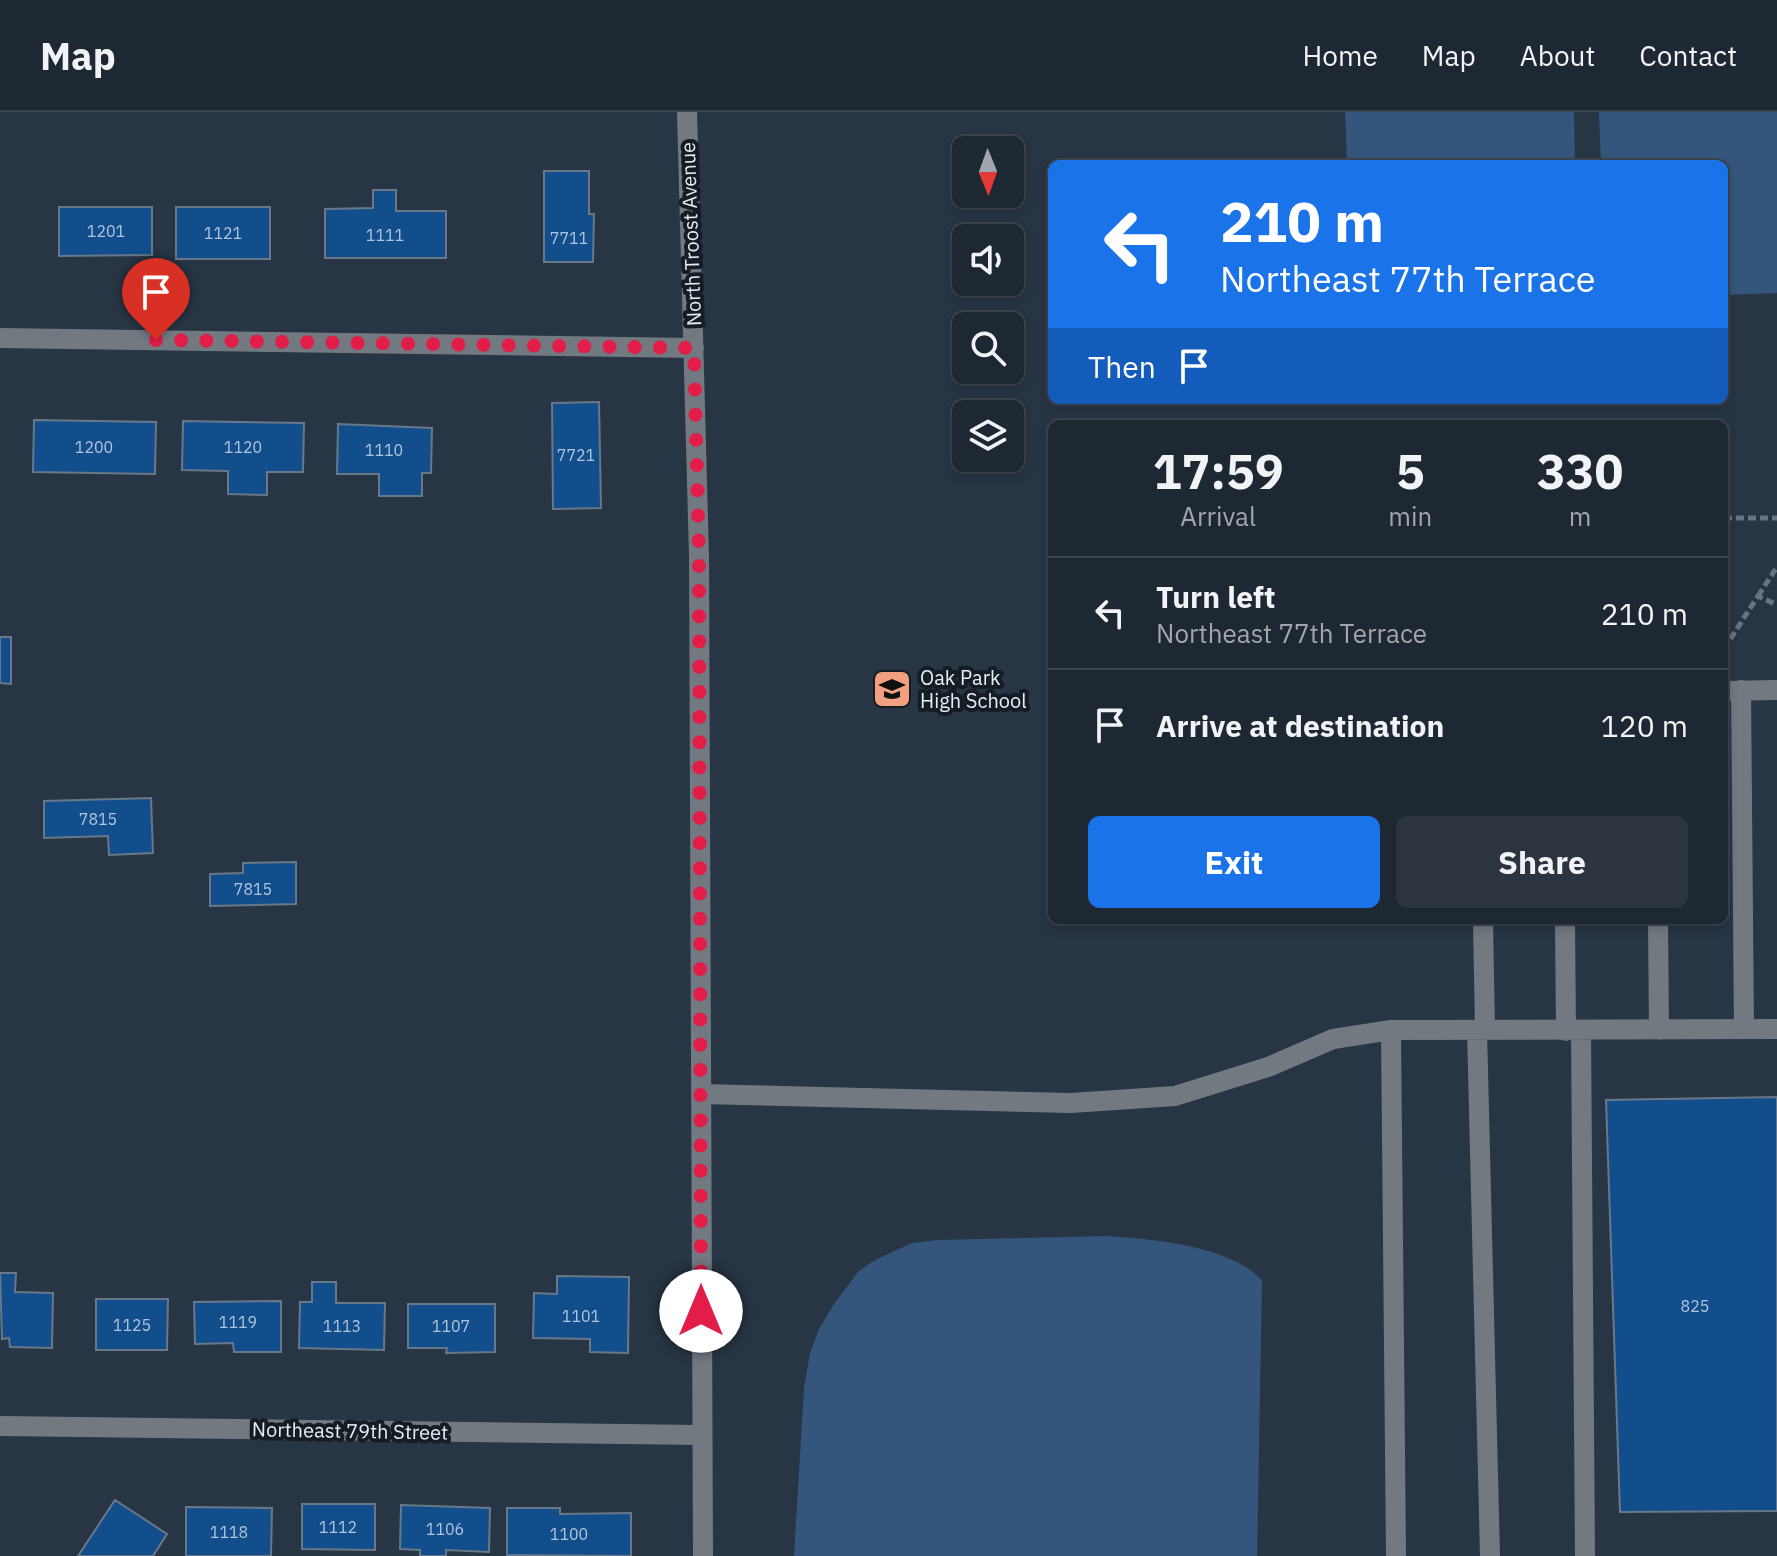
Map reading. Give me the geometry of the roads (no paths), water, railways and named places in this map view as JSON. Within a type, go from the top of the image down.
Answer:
[{"type":"street","name":"North Troost Avenue","points":[[687,112],[699,572],[700,1435],[703,1556]]},
{"type":"street","points":[[0,338],[694,348]]},
{"type":"street","points":[[1744,1029],[1733,690],[1777,690]]},
{"type":"street","points":[[1483,924],[1481,1030],[1490,1556]]},
{"type":"street","points":[[1565,924],[1574,1030],[1585,1556]]},
{"type":"street","points":[[1658,924],[1659,1030]]},
{"type":"street","points":[[701,1094],[1071,1103],[1175,1096],[1268,1067],[1333,1039],[1391,1030],[1777,1029]]},
{"type":"street","points":[[1391,1030],[1396,1556]]},
{"type":"street","name":"Northeast 79th Street","points":[[0,1426],[700,1435]]},
{"type":"place","name":"Oak Park High School","points":[[892,689]]}]
